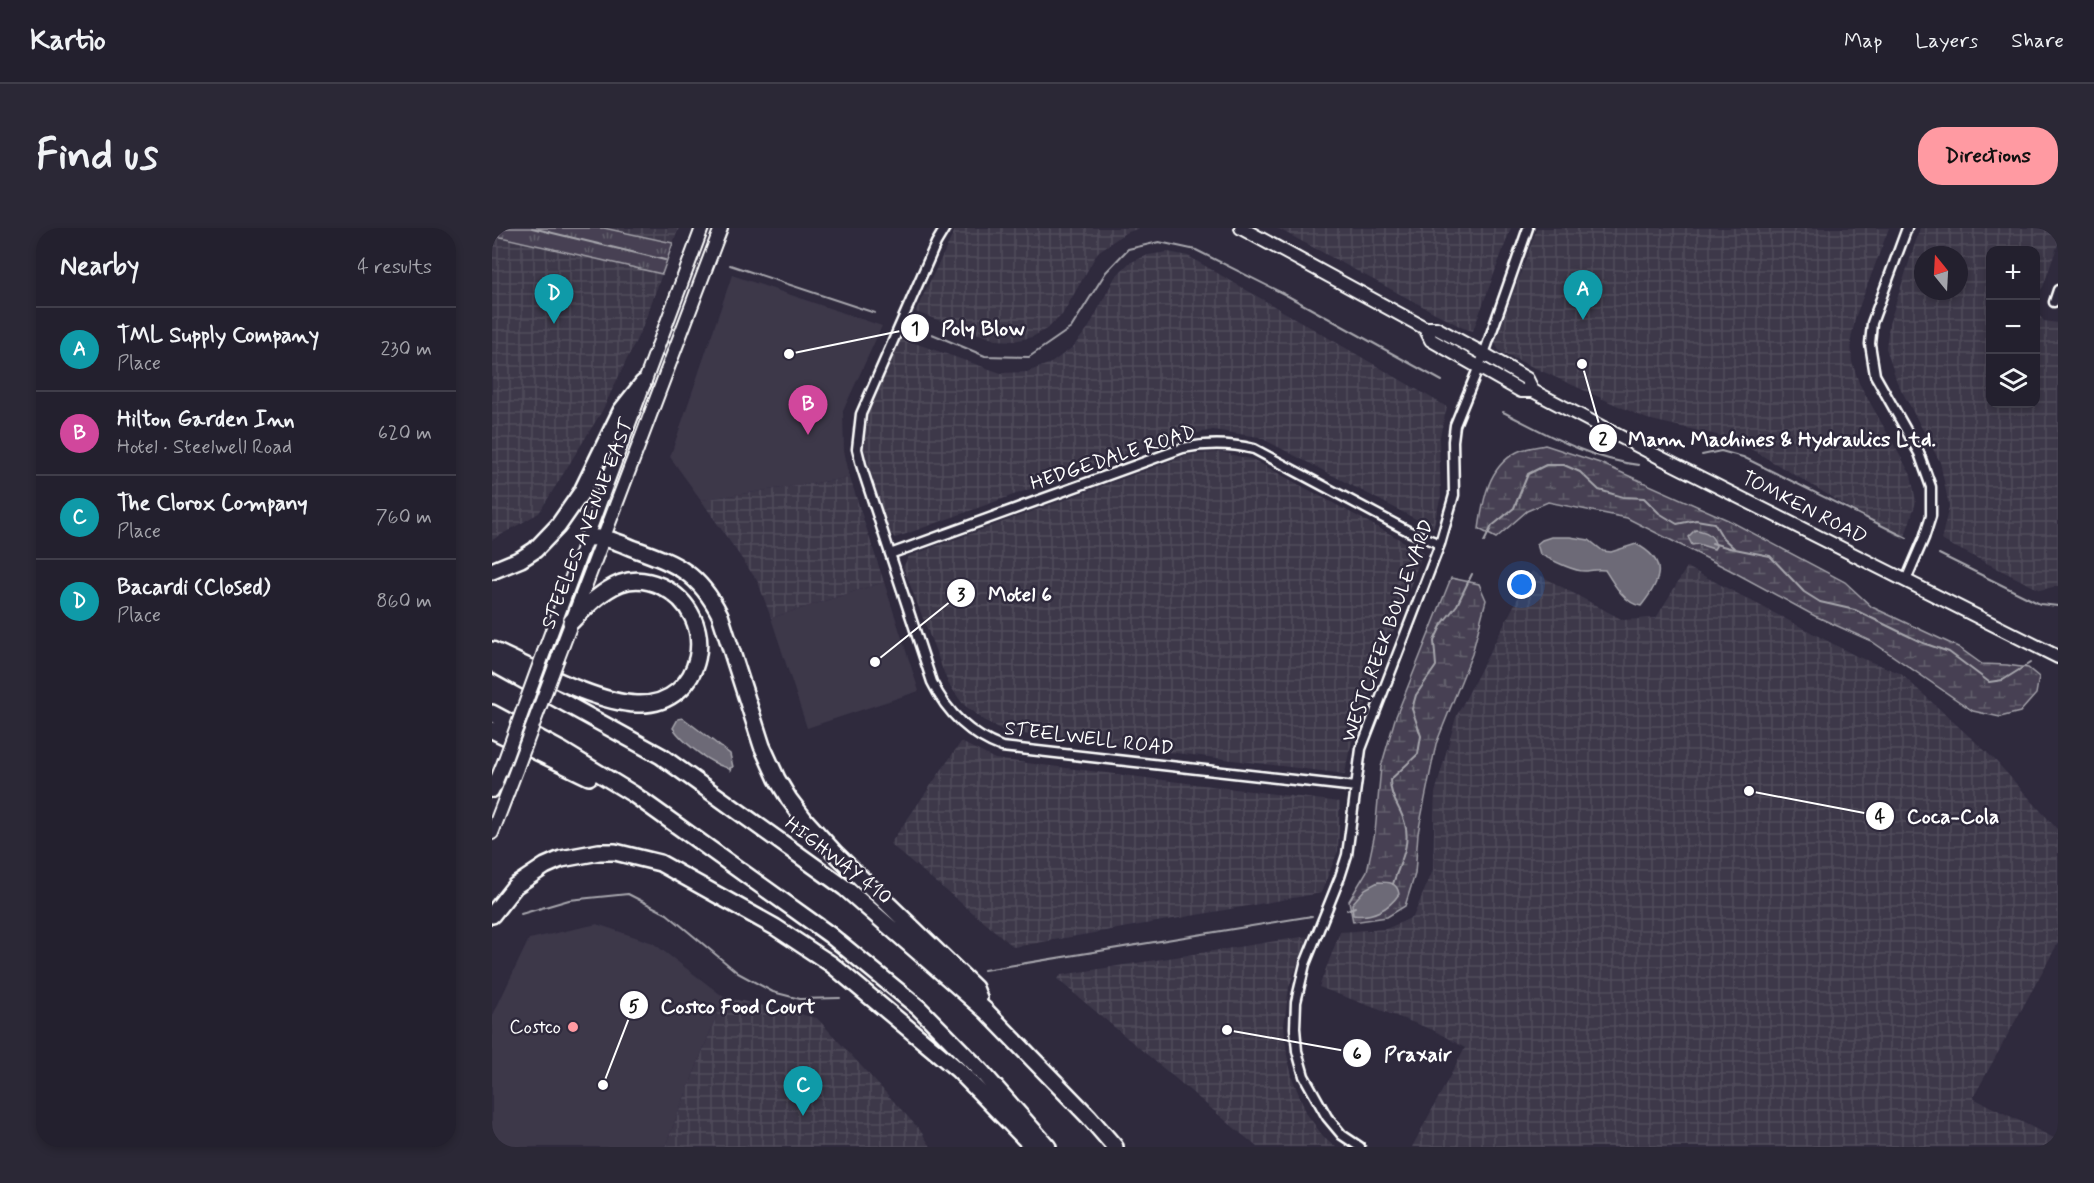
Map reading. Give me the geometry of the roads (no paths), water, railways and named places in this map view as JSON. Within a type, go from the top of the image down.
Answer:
[{"type":"highway","points":[[492,571],[535,550],[558,526],[581,493],[621,411],[643,382]]},
{"type":"highway","points":[[594,537],[672,562],[704,589],[720,615],[769,762],[789,799],[835,854],[975,988],[986,1011]]},
{"type":"highway","points":[[492,650],[602,697],[639,704],[660,700],[676,692],[690,676],[698,656],[699,632],[690,611],[684,603],[667,590],[649,582],[630,580],[609,589],[592,601],[571,622]]},
{"type":"highway","name":"HIGHWAY 410","points":[[492,663],[661,756],[845,888],[986,1011],[1115,1147]]},
{"type":"highway","points":[[492,713],[561,750],[633,794],[830,935],[919,1008],[981,1071],[1048,1147]]},
{"type":"highway","points":[[492,730],[588,777],[633,794]]},
{"type":"highway","points":[[492,915],[515,886],[545,866],[561,859],[607,852],[638,856],[660,863],[775,927],[831,964],[958,1070],[1032,1147]]},
{"type":"main road","name":"STEELES AVENUE EAST","points":[[492,833],[571,622],[594,537],[643,382],[702,228]]},
{"type":"main road","name":"STEELES AVENUE EAST","points":[[493,788],[544,652],[594,537],[721,228]]},
{"type":"main road","name":"TOMKEN ROAD","points":[[1241,228],[1425,328],[1436,328],[1484,354],[1527,379],[1533,391]]},
{"type":"main road","name":"TOMKEN ROAD","points":[[1425,328],[1431,340],[1521,391],[1533,391],[1661,458],[2058,657]]},
{"type":"street","name":"STEELWELL ROAD","points":[[945,228],[867,398],[858,428],[857,449],[932,682],[939,697],[951,713],[986,741],[1002,747],[1356,787]]},
{"type":"street","name":"WESTCREEK BOULEVARD","points":[[1360,1147],[1342,1135],[1327,1117],[1304,1076],[1297,1051],[1296,1002],[1305,964],[1341,878],[1347,855],[1361,749],[1440,544],[1454,495],[1455,425],[1484,354],[1528,228]]},
{"type":"street","points":[[1906,580],[1931,516],[1931,487],[1919,453],[1875,375],[1870,344],[1872,323],[1907,228]]},
{"type":"street","points":[[2054,302],[2058,290]]},
{"type":"street","name":"HEDGEDALE ROAD","points":[[890,554],[1183,448],[1219,443],[1254,449],[1410,532],[1440,544]]},
{"type":"waterway","points":[[532,228],[665,260]]},
{"type":"waterway","points":[[932,334],[985,356],[1029,357],[1071,328],[1106,272],[1128,249],[1159,242],[1196,250],[1286,295],[1442,381]]},
{"type":"waterway","points":[[730,265],[875,313]]},
{"type":"waterway","points":[[1503,412],[1586,451],[1639,465]]},
{"type":"waterway","points":[[1702,455],[1721,451],[1743,457],[1907,538]]},
{"type":"waterway","points":[[1484,542],[1492,526],[1514,508],[1528,474],[1546,465],[1564,465],[1580,472],[1599,490],[1623,497],[1644,498],[1659,513],[1677,524],[1696,520],[1714,523],[1723,538],[1735,549],[1770,556],[1804,592],[1820,602],[1855,610],[1923,643],[1949,652],[1989,682],[2003,680],[2030,663]]},
{"type":"waterway","points":[[1712,543],[1733,549]]},
{"type":"waterway","points":[[1939,554],[2040,604],[2058,606]]},
{"type":"waterway","points":[[1393,884],[1407,840],[1403,818],[1390,787],[1390,780],[1418,754],[1421,736],[1412,709],[1416,695],[1436,666],[1434,641],[1442,624],[1457,605],[1472,574]]},
{"type":"waterway","points":[[521,914],[569,900],[628,894],[667,914],[738,973],[773,992],[800,999],[840,998]]},
{"type":"waterway","points":[[1347,910],[1355,907]]},
{"type":"waterway","points":[[984,970],[1312,916]]},
{"type":"place","name":"TML Supply Company","points":[[1583,320]]},
{"type":"place","name":"Bacardi (Closed)","points":[[554,324]]},
{"type":"place","name":"Poly Blow","points":[[789,354]]},
{"type":"place","name":"Mann Machines & Hydraulics Ltd.","points":[[1582,364]]},
{"type":"place","name":"Hilton Garden Inn","points":[[808,435]]},
{"type":"place","name":"Motel 6","points":[[875,662]]},
{"type":"place","name":"Coca-Cola","points":[[1749,791]]},
{"type":"place","name":"Costco","points":[[573,1027]]},
{"type":"place","name":"Praxair","points":[[1227,1030]]},
{"type":"place","name":"Costco Food Court","points":[[603,1085]]},
{"type":"place","name":"The Clorox Company","points":[[803,1116]]}]
